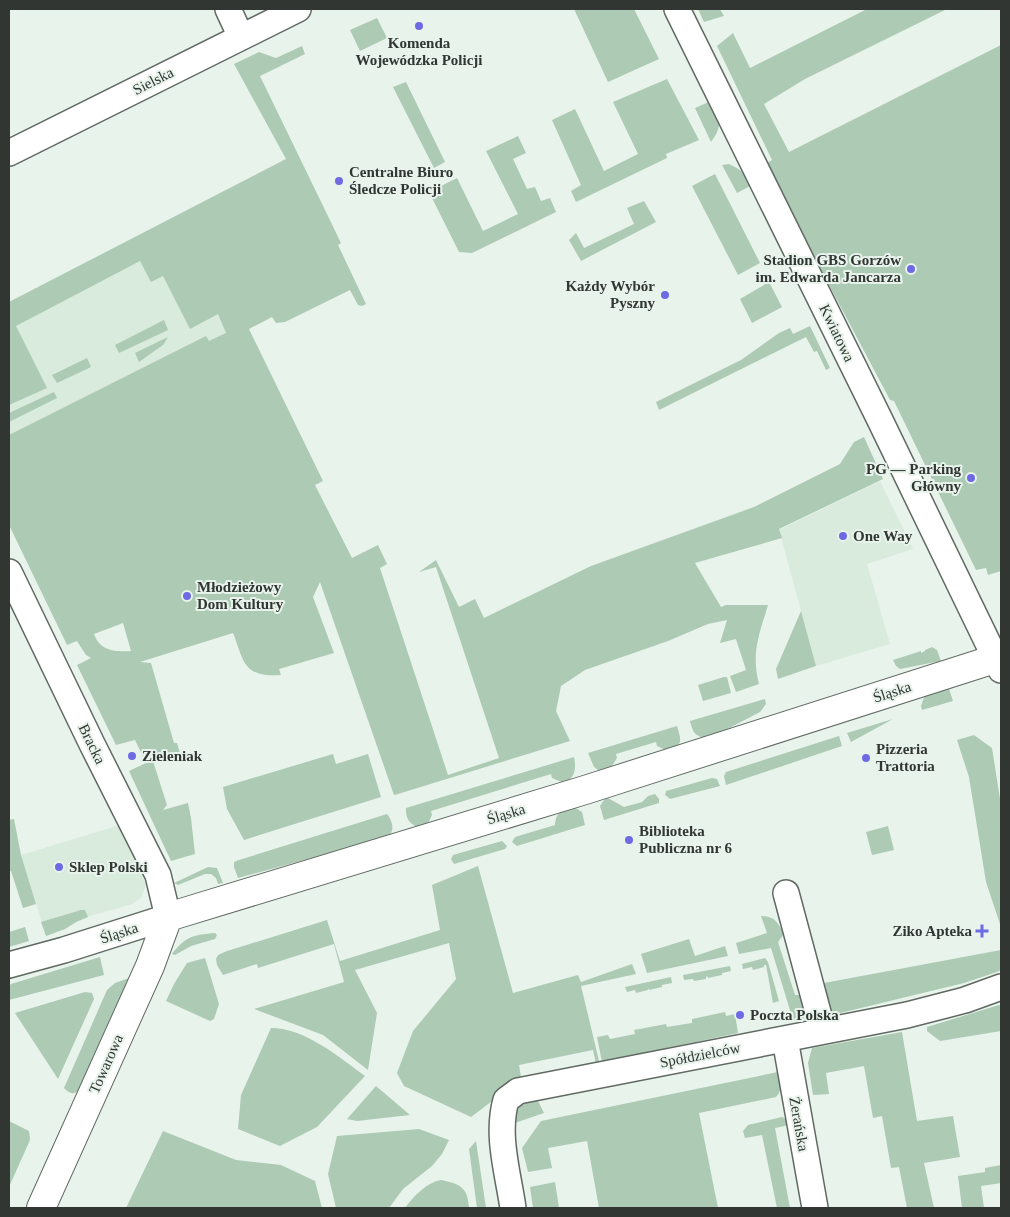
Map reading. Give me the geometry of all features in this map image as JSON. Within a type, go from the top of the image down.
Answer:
[{"type":"street","points":[[228,9],[242,37]]},
{"type":"street","name":"Sielska","points":[[9,153],[298,9]]},
{"type":"street","name":"Kwiatowa","points":[[677,9],[1000,661]]},
{"type":"street","name":"Bracka","points":[[9,572],[158,876],[168,917]]},
{"type":"street","name":"Śląska","points":[[9,965],[64,950],[1000,661]]},
{"type":"street","points":[[786,893],[823,1031]]},
{"type":"street","name":"Towarowa","points":[[41,1208],[150,966],[168,917]]},
{"type":"street","name":"Spółdzielców","points":[[513,1208],[502,1139],[502,1120],[506,1100],[518,1091],[936,1008],[1001,987]]},
{"type":"street","name":"Żerańska","points":[[785,1039],[815,1208]]},
{"type":"shaded area","points":[[574,9],[634,9],[659,59],[608,82]]},
{"type":"shaded area","points":[[698,9],[720,9],[724,16],[704,22]]},
{"type":"shaded area","name":"Stadion GBS Gorzów im. Edwarda Jancarza","points":[[867,9],[947,9],[805,79],[764,104],[789,152],[1001,45],[1001,571],[988,575],[986,568],[976,570],[894,401],[890,400],[765,164],[772,160],[717,46],[733,33],[750,68]]},
{"type":"shaded area","points":[[377,18],[387,38],[360,51],[350,30]]},
{"type":"shaded area","points":[[302,46],[305,54],[260,76],[341,243],[338,245],[366,304],[358,305],[350,290],[285,322],[276,323],[272,317],[249,329],[323,481],[315,485],[352,558],[378,545],[387,564],[380,568],[448,775],[499,758],[436,567],[419,572],[436,560],[459,607],[475,599],[484,618],[591,566],[754,507],[840,464],[854,442],[864,437],[883,479],[779,529],[782,538],[695,563],[721,607],[726,605],[768,605],[757,644],[756,663],[759,684],[736,692],[730,676],[746,670],[736,639],[720,643],[727,620],[708,624],[668,641],[585,670],[561,686],[556,711],[570,741],[394,795],[320,582],[313,597],[334,653],[279,669],[281,675],[259,674],[247,666],[233,633],[140,662],[151,663],[174,743],[177,743],[180,753],[153,761],[167,805],[163,810],[188,803],[191,818],[195,854],[171,861],[129,771],[146,763],[135,740],[116,745],[77,665],[91,658],[86,655],[77,641],[67,645],[9,525],[9,435],[206,336],[209,341],[226,333],[218,314],[190,329],[163,276],[151,282],[140,261],[16,326],[47,388],[9,405],[9,302],[286,159],[234,64],[259,52],[276,58]],"holes":[[[123,623],[131,651],[119,651],[104,647],[94,634]]]},
{"type":"shaded area","points":[[667,79],[699,140],[666,154],[667,158],[576,202],[571,191],[581,185],[552,120],[575,109],[604,171],[638,154],[613,102]]},
{"type":"shaded area","points":[[406,82],[445,162],[434,168],[393,87]]},
{"type":"shaded area","points":[[711,101],[719,126],[711,142],[695,108]]},
{"type":"shaded area","points":[[518,136],[526,153],[513,159],[527,189],[535,187],[541,201],[550,198],[556,212],[472,253],[459,252],[429,192],[457,178],[483,231],[518,214],[486,151]]},
{"type":"shaded area","points":[[286,159],[238,330],[9,442],[9,302]]},
{"type":"shaded area","points":[[729,164],[743,172],[752,185],[737,193],[722,165]]},
{"type":"shaded area","points":[[715,174],[760,263],[738,275],[692,186]]},
{"type":"shaded area","points":[[644,201],[656,222],[581,261],[569,240],[576,233],[584,248],[634,224],[627,208]]},
{"type":"shaded area","points":[[769,282],[782,307],[752,323],[740,299]]},
{"type":"shaded area","points":[[164,320],[168,330],[119,353],[115,345]]},
{"type":"shaded area","points":[[810,326],[830,368],[826,370],[817,351],[814,352],[806,337],[659,410],[656,402],[741,360],[779,333],[790,328],[793,334]]},
{"type":"shaded area","points":[[168,337],[163,345],[139,362],[135,353]]},
{"type":"shaded area","points":[[87,358],[91,367],[57,383],[52,375]]},
{"type":"shaded area","points":[[54,392],[57,398],[9,422],[9,413]]},
{"type":"shaded area","points":[[880,481],[913,549],[867,564],[890,644],[816,666],[779,530]]},
{"type":"shaded area","points":[[801,611],[816,666],[778,679],[776,669]]},
{"type":"shaded area","points":[[932,647],[937,650],[941,661],[900,669],[893,660],[921,651],[921,653]]},
{"type":"shaded area","points":[[727,677],[731,693],[703,701],[698,685]]},
{"type":"shaded area","points":[[949,689],[953,701],[922,710],[921,706],[925,695]]},
{"type":"shaded area","points":[[765,699],[766,704],[760,712],[712,737],[700,737],[693,730],[690,721]]},
{"type":"shaded area","points":[[893,719],[851,742],[847,733]]},
{"type":"shaded area","points":[[677,726],[680,742],[677,747],[668,751],[657,746],[656,742],[616,754],[617,758],[610,769],[601,772],[594,767],[588,753]]},
{"type":"shaded area","points":[[974,735],[992,748],[1001,805],[1001,927],[986,882],[969,777],[957,740]]},
{"type":"shaded area","points":[[839,736],[842,746],[726,785],[724,776],[726,772]]},
{"type":"shaded area","points":[[333,754],[336,764],[368,754],[381,797],[244,840],[227,809],[223,787]]},
{"type":"shaded area","points":[[574,757],[573,775],[564,783],[552,778],[551,774],[431,811],[432,815],[426,828],[417,827],[408,820],[406,808]]},
{"type":"shaded area","points":[[712,778],[717,779],[720,786],[670,799],[665,795],[666,791]]},
{"type":"shaded area","points":[[655,794],[659,799],[659,803],[604,820],[600,806],[606,797],[624,807],[642,802],[648,796]]},
{"type":"shaded area","points":[[571,805],[582,812],[585,825],[517,846],[512,842],[515,837],[555,825],[556,818],[560,812]]},
{"type":"shaded area","points":[[387,814],[392,826],[392,832],[388,837],[238,878],[234,862]]},
{"type":"shaded area","points":[[14,819],[21,855],[36,904],[23,908],[11,871],[9,871],[9,820]]},
{"type":"shaded area","points":[[120,825],[146,884],[141,898],[132,904],[83,918],[65,929],[46,936],[21,855]]},
{"type":"shaded area","points":[[888,826],[894,850],[872,855],[866,832]]},
{"type":"shaded area","points":[[502,841],[507,846],[505,849],[454,864],[451,859],[453,855]]},
{"type":"shaded area","points":[[478,866],[513,993],[578,975],[581,982],[632,964],[636,974],[581,986],[600,1065],[597,1068],[593,1050],[519,1065],[522,1083],[512,1086],[471,1117],[404,1086],[397,1073],[413,1031],[456,979],[449,943],[355,970],[377,1013],[368,1070],[323,1035],[254,1009],[344,982],[334,944],[258,968],[257,964],[223,975],[217,965],[216,959],[218,955],[227,951],[327,920],[340,961],[440,930],[432,885]]},
{"type":"shaded area","points":[[208,867],[217,868],[223,883],[218,884],[216,878],[211,874],[205,874],[178,885],[174,883]]},
{"type":"shaded area","points":[[85,910],[88,917],[46,936],[41,922]]},
{"type":"shaded area","points":[[761,916],[776,921],[784,934],[778,942],[795,995],[802,995],[808,1017],[798,1021],[793,1020],[771,948],[739,954],[736,943],[767,933]]},
{"type":"shaded area","points":[[25,927],[29,941],[9,947],[9,932]]},
{"type":"shaded area","points":[[215,933],[217,935],[215,939],[191,946],[175,955],[172,954],[190,937]]},
{"type":"shaded area","points":[[689,939],[695,956],[725,946],[728,956],[647,973],[641,954]]},
{"type":"shaded area","points":[[1001,950],[1001,970],[997,972],[964,983],[832,1015],[824,983]]},
{"type":"shaded area","points":[[100,957],[104,975],[9,1000],[9,986],[11,984]]},
{"type":"shaded area","points":[[205,958],[219,1004],[214,1019],[210,1021],[166,1001],[187,963]]},
{"type":"shaded area","points":[[765,958],[768,962],[779,1001],[773,1003],[766,965],[753,970],[752,967],[743,969],[742,964]]},
{"type":"shaded area","points":[[730,966],[731,971],[722,973],[722,975],[708,978],[707,976],[706,979],[694,981],[693,979],[684,980],[683,975]]},
{"type":"shaded area","points":[[671,977],[672,983],[636,993],[635,990],[627,992],[625,987]]},
{"type":"shaded area","points":[[129,978],[79,1091],[69,1092],[64,1088],[107,990],[115,983]]},
{"type":"shaded area","points":[[85,992],[92,993],[94,999],[58,1079],[15,1013]]},
{"type":"shaded area","points":[[999,1005],[1001,1006],[1001,1031],[940,1041],[927,1031],[927,1027]]},
{"type":"shaded area","points":[[725,1012],[726,1016],[735,1014],[738,1033],[602,1062],[597,1037],[608,1035],[610,1039],[635,1034],[634,1030],[666,1024],[667,1027],[692,1023],[692,1019]]},
{"type":"shaded area","points":[[271,1028],[284,1029],[309,1038],[333,1052],[365,1076],[317,1127],[280,1146],[238,1129],[241,1095]]},
{"type":"shaded area","points":[[902,1032],[917,1121],[953,1116],[960,1157],[924,1163],[934,1208],[907,1208],[899,1167],[891,1168],[882,1116],[873,1118],[864,1066],[826,1073],[829,1094],[813,1095],[808,1063],[812,1048]]},
{"type":"shaded area","points":[[778,1072],[781,1088],[776,1097],[699,1113],[718,1208],[599,1208],[587,1141],[548,1148],[552,1168],[528,1172],[522,1148],[541,1121]]},
{"type":"shaded area","points":[[376,1086],[410,1115],[357,1121],[347,1119]]},
{"type":"shaded area","points":[[537,1099],[544,1113],[512,1124],[518,1103]]},
{"type":"shaded area","points":[[782,1117],[789,1120],[790,1125],[775,1128],[790,1208],[777,1208],[762,1135],[745,1138],[743,1131],[748,1125]]},
{"type":"shaded area","points":[[9,1121],[29,1131],[30,1140],[9,1187]]},
{"type":"shaded area","points":[[419,1129],[449,1140],[442,1154],[432,1166],[403,1189],[389,1208],[336,1208],[328,1174],[337,1136]]},
{"type":"shaded area","points":[[163,1131],[236,1160],[281,1165],[315,1181],[322,1208],[126,1208]]},
{"type":"shaded area","points":[[476,1141],[486,1208],[477,1208],[469,1149]]},
{"type":"shaded area","points":[[1001,1165],[1001,1183],[981,1186],[984,1208],[962,1208],[958,1176],[985,1172],[985,1168]]},
{"type":"shaded area","points":[[441,1180],[458,1185],[465,1191],[469,1208],[405,1208],[426,1187]]},
{"type":"shaded area","points":[[555,1182],[559,1208],[533,1208],[530,1187]]},
{"type":"place","name":"Komenda Wojewódzka Policji","points":[[419,26]]},
{"type":"place","name":"Centralne Biuro Śledcze Policji","points":[[339,181]]},
{"type":"place","name":"Stadion GBS Gorzów im. Edwarda Jancarza","points":[[911,269]]},
{"type":"place","name":"Każdy Wybór Pyszny","points":[[665,295]]},
{"type":"place","name":"PG — Parking Główny","points":[[971,478]]},
{"type":"place","name":"One Way","points":[[843,536]]},
{"type":"place","name":"Młodzieżowy Dom Kultury","points":[[187,596]]},
{"type":"place","name":"Zieleniak","points":[[132,756]]},
{"type":"place","name":"Pizzeria Trattoria","points":[[866,758]]},
{"type":"place","name":"Biblioteka Publiczna nr 6","points":[[629,840]]},
{"type":"place","name":"Sklep Polski","points":[[59,867]]},
{"type":"place","name":"Ziko Apteka","points":[[982,931]]},
{"type":"place","name":"Poczta Polska","points":[[740,1015]]}]
